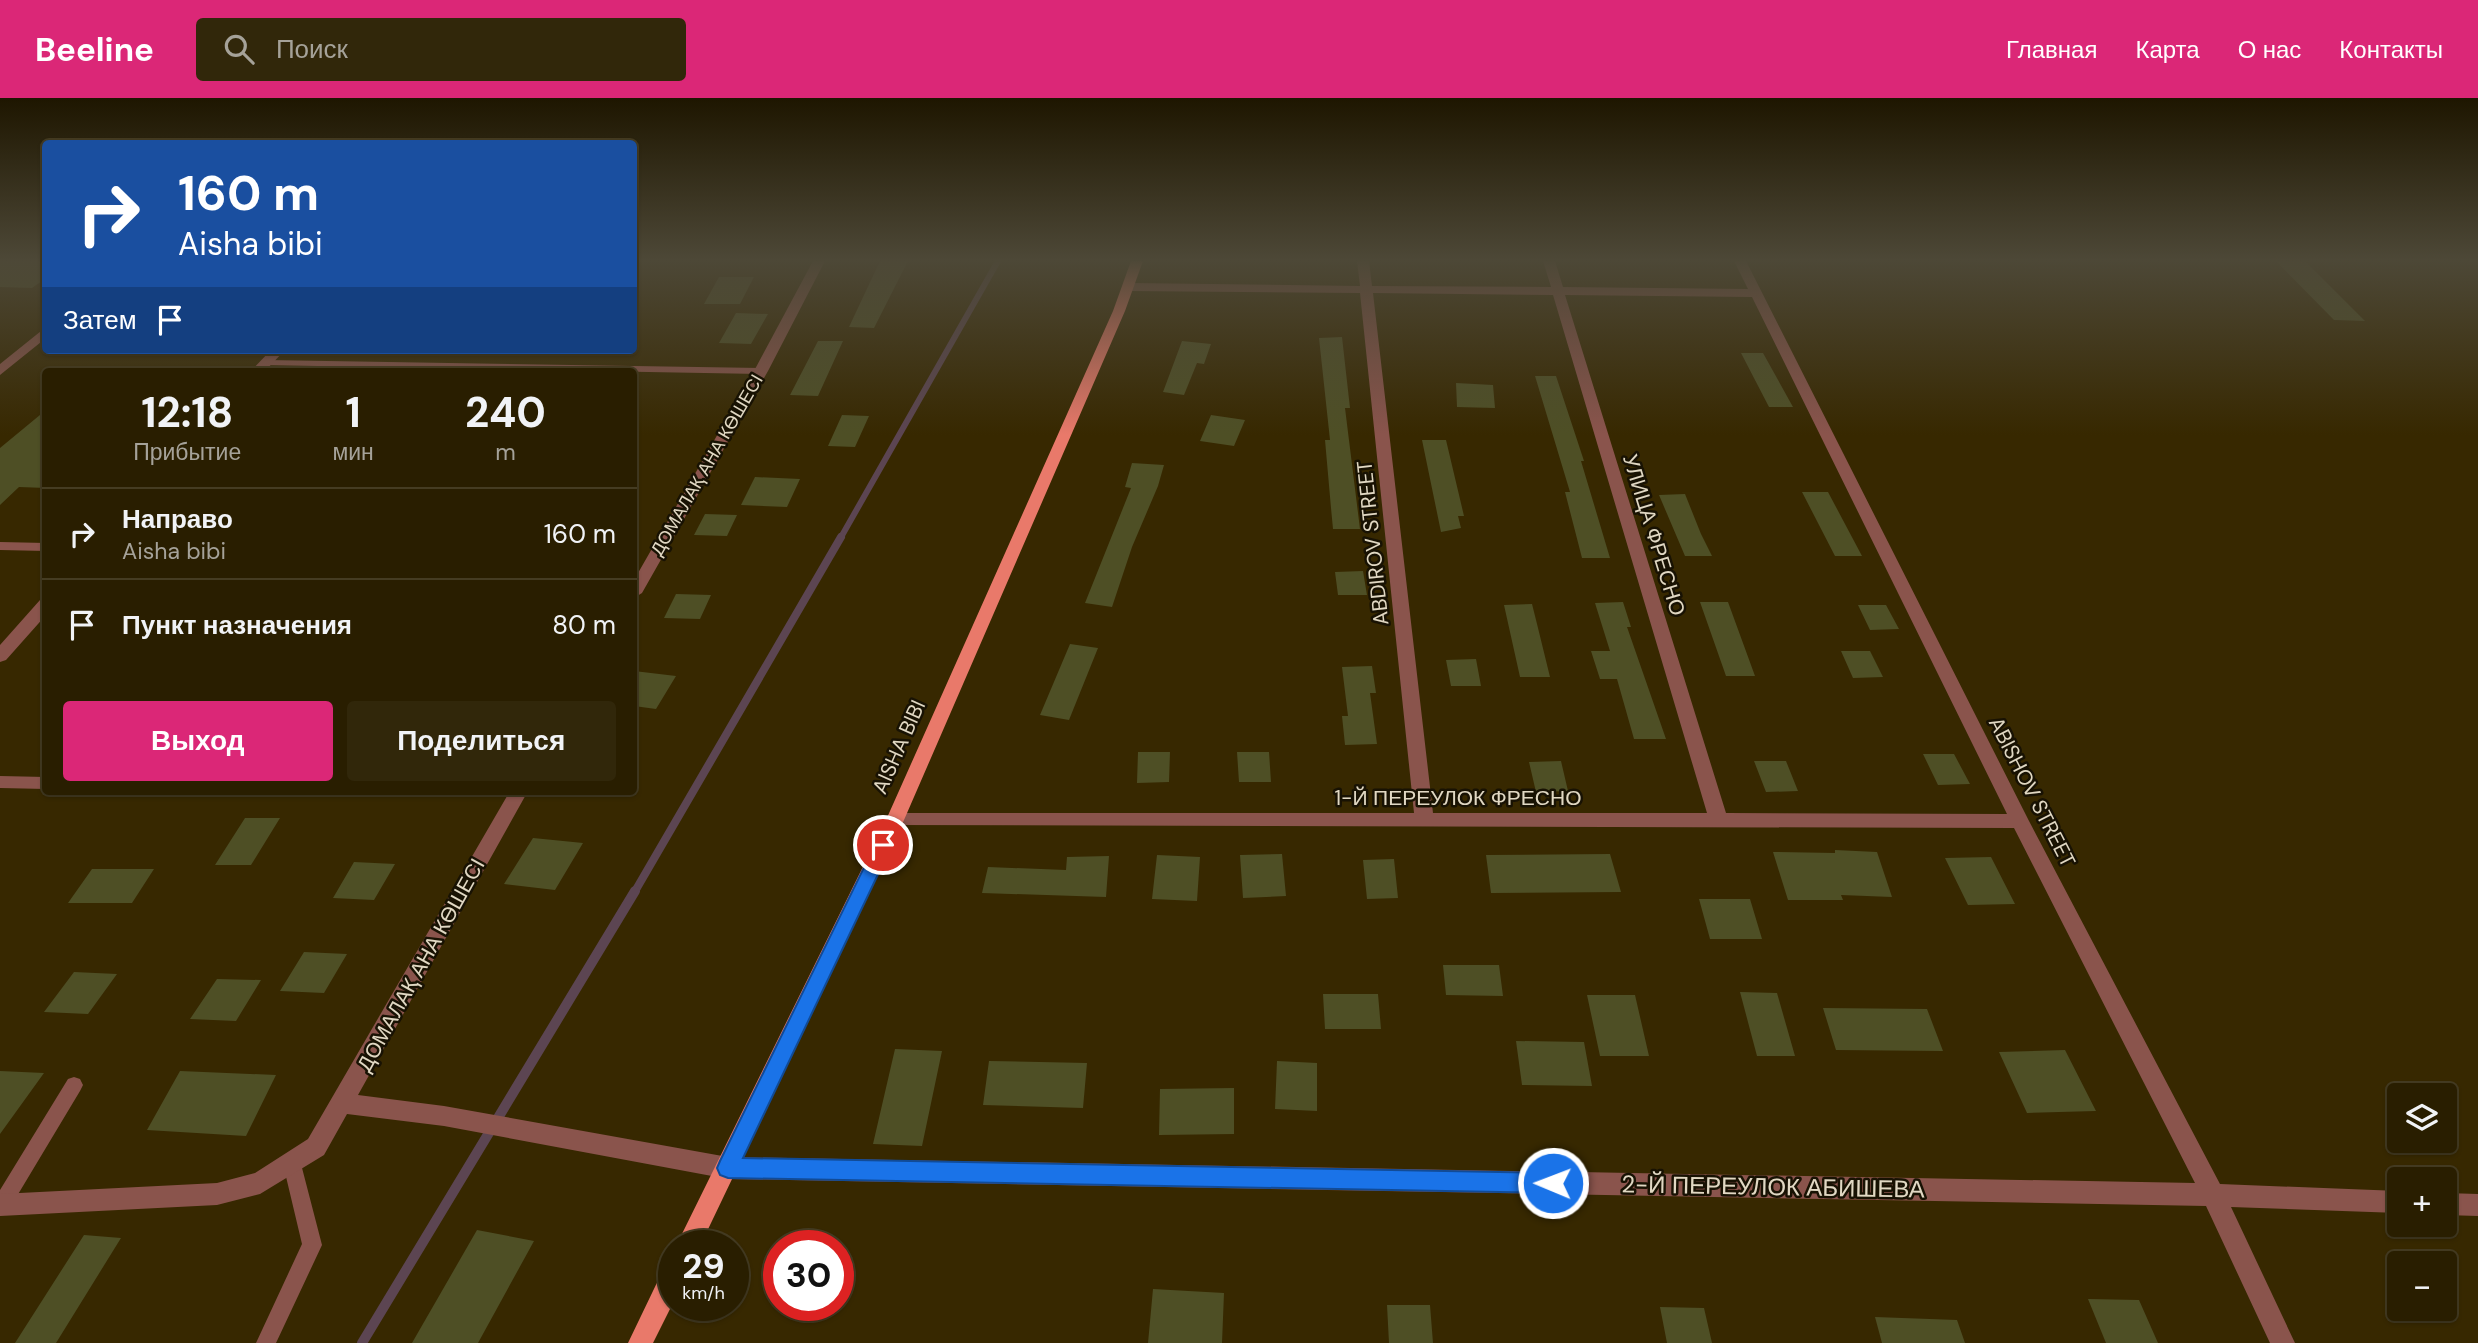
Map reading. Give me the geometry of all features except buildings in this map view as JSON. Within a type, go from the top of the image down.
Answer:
[{"type":"main road","name":"AISHA BIBI","points":[[696,1230],[895,820],[1115,319]]},
{"type":"main road","points":[[640,1343],[658,1307]]},
{"type":"street","name":"ДОМАЛАҚ АНА КӨШЕСІ","points":[[637,588],[788,319]]},
{"type":"street","name":"ABDIROV STREET","points":[[1369,319],[1424,820]]},
{"type":"street","name":"УЛИЦА ФРЕСНО","points":[[1567,319],[1719,822]]},
{"type":"street","name":"ABISHOV STREET","points":[[1769,319],[2020,821],[2213,1195],[2283,1343]]},
{"type":"street","points":[[0,371],[42,334]]},
{"type":"street","points":[[262,367],[274,354]]},
{"type":"street","points":[[0,656],[42,609]]},
{"type":"street","name":"ДОМАЛАҚ АНА КӨШЕСІ","points":[[0,1205],[217,1194],[260,1183],[316,1147],[344,1103],[517,795]]},
{"type":"street","name":"1-Й ПЕРЕУЛОК ФРЕСНО","points":[[895,820],[2020,821]]},
{"type":"street","name":"2-Й ПЕРЕУЛОК АБИШЕВА","points":[[344,1103],[444,1116],[728,1168],[2213,1195],[2387,1202]]},
{"type":"street","points":[[2457,1204],[2478,1205]]},
{"type":"lane","points":[[262,367],[387,368]]},
{"type":"lane","points":[[637,370],[761,371]]},
{"type":"lane","points":[[0,546],[42,547]]},
{"type":"lane","points":[[0,782],[42,783]]},
{"type":"lane","points":[[0,1205],[74,1085]]},
{"type":"lane","points":[[266,1343],[312,1245],[292,1164]]},
{"type":"waterway","points":[[840,539],[965,319]]},
{"type":"waterway","points":[[634,893],[841,537]]},
{"type":"waterway","points":[[362,1343],[635,891]]},
{"type":"route","points":[[883,845],[728,1168],[1553,1183]]}]
